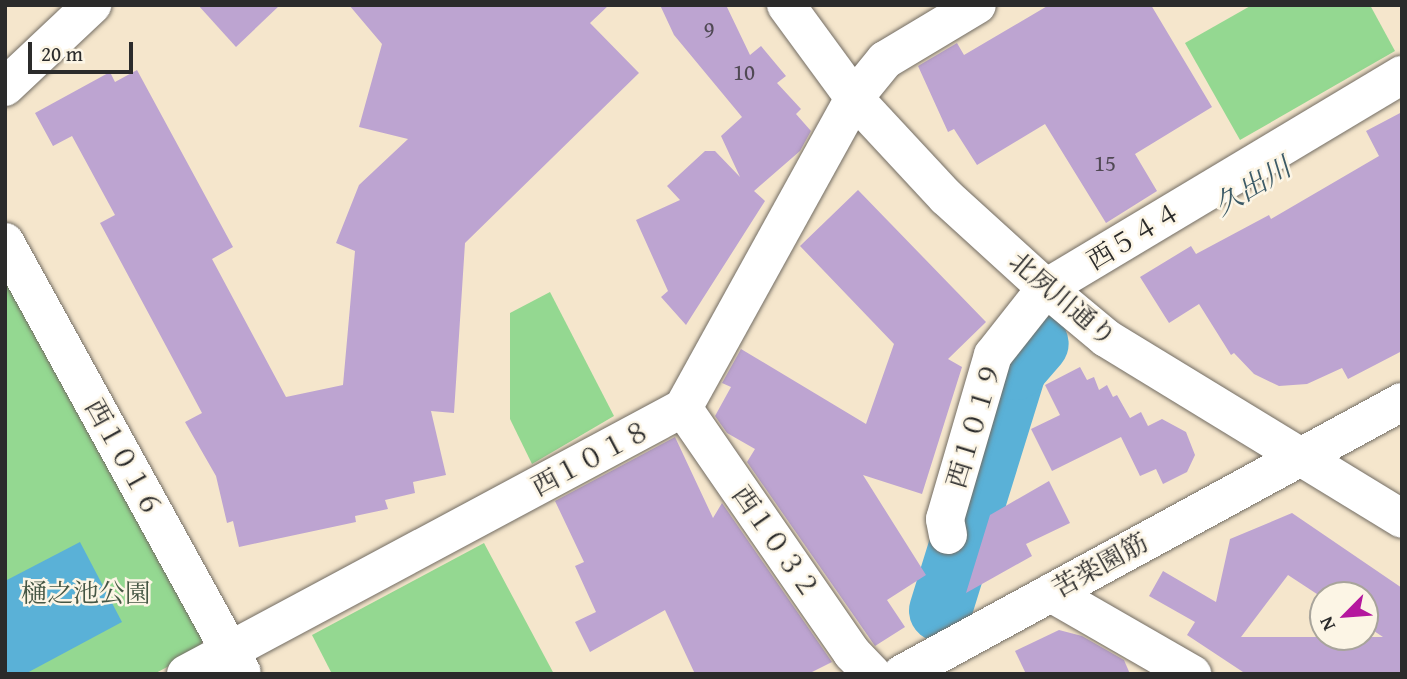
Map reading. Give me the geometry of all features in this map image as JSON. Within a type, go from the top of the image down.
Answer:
[{"type":"street","points":[[5,87],[92,5]]},
{"type":"street","name":"北夙川通り","points":[[786,5],[854,98],[946,197],[1105,338],[1402,519]]},
{"type":"street","points":[[683,408],[854,98],[885,60],[977,5]]},
{"type":"street","name":"西５４４","points":[[1046,288],[1402,75]]},
{"type":"street","name":"西１０１６","points":[[5,242],[236,662]]},
{"type":"street","name":"西１０１９","points":[[948,536],[946,519],[993,355],[1046,288]]},
{"type":"street","name":"苦楽園筋","points":[[902,674],[1297,456],[1402,402]]},
{"type":"street","name":"西１０１８","points":[[186,674],[236,662],[683,408]]},
{"type":"street","name":"西１０３２","points":[[683,408],[852,653],[872,674]]},
{"type":"street","points":[[1051,593],[1192,674]]},
{"type":"green space","points":[[1252,5],[1370,5],[1395,51],[1240,140],[1185,43]]},
{"type":"green space","name":"樋之池公園","points":[[5,276],[204,637],[199,650],[154,674],[5,674]]},
{"type":"green space","points":[[550,292],[614,416],[532,464],[510,419],[510,313]]},
{"type":"green space","points":[[484,543],[554,674],[332,674],[312,635]]},
{"type":"water","points":[[80,542],[122,622],[25,674],[5,674],[5,581]]},
{"type":"building","points":[[198,5],[280,5],[236,47]]},
{"type":"building","points":[[349,5],[609,5],[590,23],[639,73],[465,243],[454,413],[431,411],[446,475],[413,482],[415,493],[385,500],[388,509],[355,516],[356,522],[239,547],[233,521],[227,523],[216,476],[185,422],[202,413],[100,223],[115,215],[72,136],[53,146],[35,113],[110,72],[115,82],[137,70],[233,247],[212,259],[286,397],[343,385],[355,251],[336,243],[359,185],[408,139],[359,127],[382,44]]},
{"type":"building","points":[[660,5],[726,5],[750,55],[761,46],[786,76],[777,83],[801,109],[796,114],[811,131],[800,151],[754,191],[765,201],[686,325],[661,297],[668,291],[636,220],[680,200],[667,186],[705,151],[715,151],[740,177],[721,136],[742,117],[674,35]]},
{"type":"building","points":[[1049,5],[1151,5],[1212,107],[1135,154],[1157,191],[1106,223],[1045,124],[977,165],[954,129],[948,132],[918,66],[957,43],[964,55]]},
{"type":"building","points":[[1402,112],[1402,351],[1348,379],[1342,368],[1307,384],[1279,386],[1254,374],[1234,353],[1231,355],[1199,304],[1169,323],[1140,277],[1191,246],[1196,254],[1269,215],[1271,219],[1379,156],[1366,131]]},
{"type":"building","points":[[858,190],[986,322],[948,359],[962,367],[922,494],[863,475],[926,575],[887,600],[905,627],[875,646],[747,462],[755,449],[727,433],[715,416],[731,387],[722,383],[741,349],[866,424],[894,344],[800,246]]},
{"type":"building","points":[[1080,367],[1087,380],[1094,377],[1099,390],[1107,385],[1113,397],[1117,395],[1130,418],[1141,412],[1148,426],[1162,419],[1186,432],[1195,455],[1187,472],[1163,484],[1156,469],[1140,476],[1121,437],[1052,471],[1031,429],[1060,415],[1045,385]]},
{"type":"building","points":[[675,437],[713,518],[722,503],[832,662],[808,674],[695,674],[665,610],[590,652],[575,622],[596,612],[575,566],[584,562],[555,501]]},
{"type":"building","points":[[1049,481],[1070,523],[1026,544],[1032,556],[966,593],[990,515]]},
{"type":"building","points":[[1292,513],[1402,588],[1402,674],[1246,674],[1187,635],[1195,622],[1149,596],[1163,571],[1216,602],[1230,539]]},
{"type":"building","points":[[1059,630],[1082,636],[1124,660],[1130,674],[1026,674],[1015,651]]},
{"type":"waterway","name":"久出川","points":[[940,610],[1015,368],[1037,343]]}]
